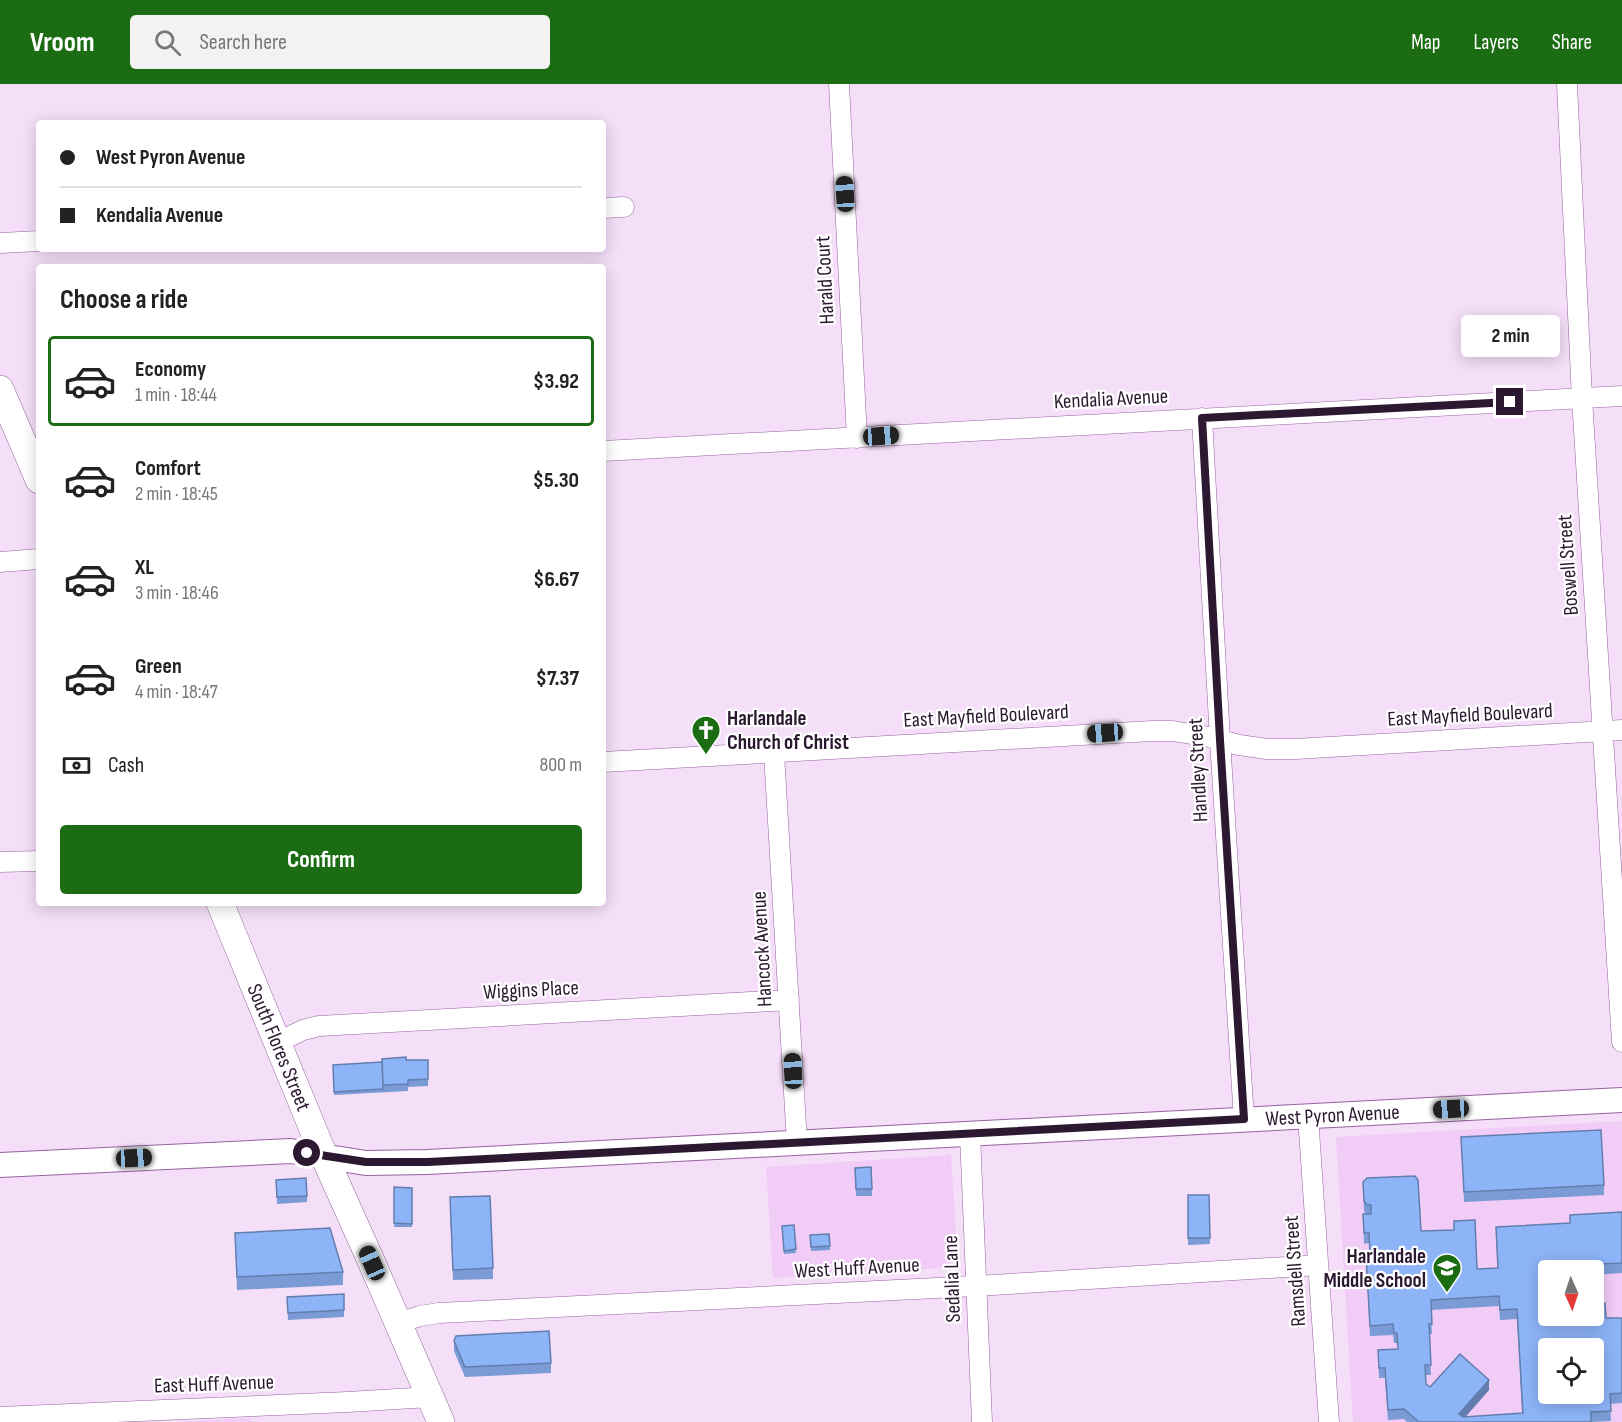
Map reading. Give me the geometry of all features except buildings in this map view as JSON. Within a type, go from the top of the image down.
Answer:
[{"type":"main road","points":[[0,389],[36,473]]},
{"type":"main road","name":"South Flores Street","points":[[221,906],[324,1156],[441,1422]]},
{"type":"street","name":"Harald Court","points":[[839,84],[857,438]]},
{"type":"street","name":"Boswell Street","points":[[1567,84],[1582,398],[1613,730],[1622,1042]]},
{"type":"street","points":[[606,208],[624,207]]},
{"type":"street","points":[[0,243],[36,241]]},
{"type":"street","name":"Kendalia Avenue","points":[[606,451],[1622,396]]},
{"type":"street","name":"Handley Street","points":[[1202,418],[1244,1119]]},
{"type":"street","points":[[0,562],[36,559]]},
{"type":"street","name":"East Mayfield Boulevard","points":[[606,762],[1152,730],[1173,731],[1267,749],[1295,749],[1613,730]]},
{"type":"street","name":"Hancock Avenue","points":[[774,753],[797,1143]]},
{"type":"street","points":[[0,862],[36,861]]},
{"type":"street","name":"Wiggins Place","points":[[278,1042],[303,1030],[319,1026],[789,1000]]},
{"type":"street","name":"West Pyron Avenue","points":[[0,1165],[291,1151],[366,1162],[428,1162],[1622,1100]]},
{"type":"street","name":"Ramsdell Street","points":[[1308,1116],[1329,1422]]},
{"type":"street","name":"Sedalia Lane","points":[[970,1134],[982,1422]]},
{"type":"street","name":"West Huff Avenue","points":[[398,1323],[439,1313],[976,1286],[1318,1265]]},
{"type":"street","name":"East Huff Avenue","points":[[0,1417],[430,1397]]},
{"type":"shaded area","name":"Harlandale Middle School","points":[[1622,1121],[1622,1422],[1353,1422],[1336,1137]]},
{"type":"shaded area","points":[[951,1155],[958,1267],[773,1278],[766,1167]]},
{"type":"shaded area","points":[[251,1418],[251,1422],[179,1422]]},
{"type":"place","name":"Harlandale Church of Christ","points":[[706,756]]},
{"type":"place","name":"Harlandale Middle School","points":[[1447,1294]]},
{"type":"route","points":[[307,1153],[366,1162],[428,1162],[1244,1119],[1202,418],[1510,402]]}]
